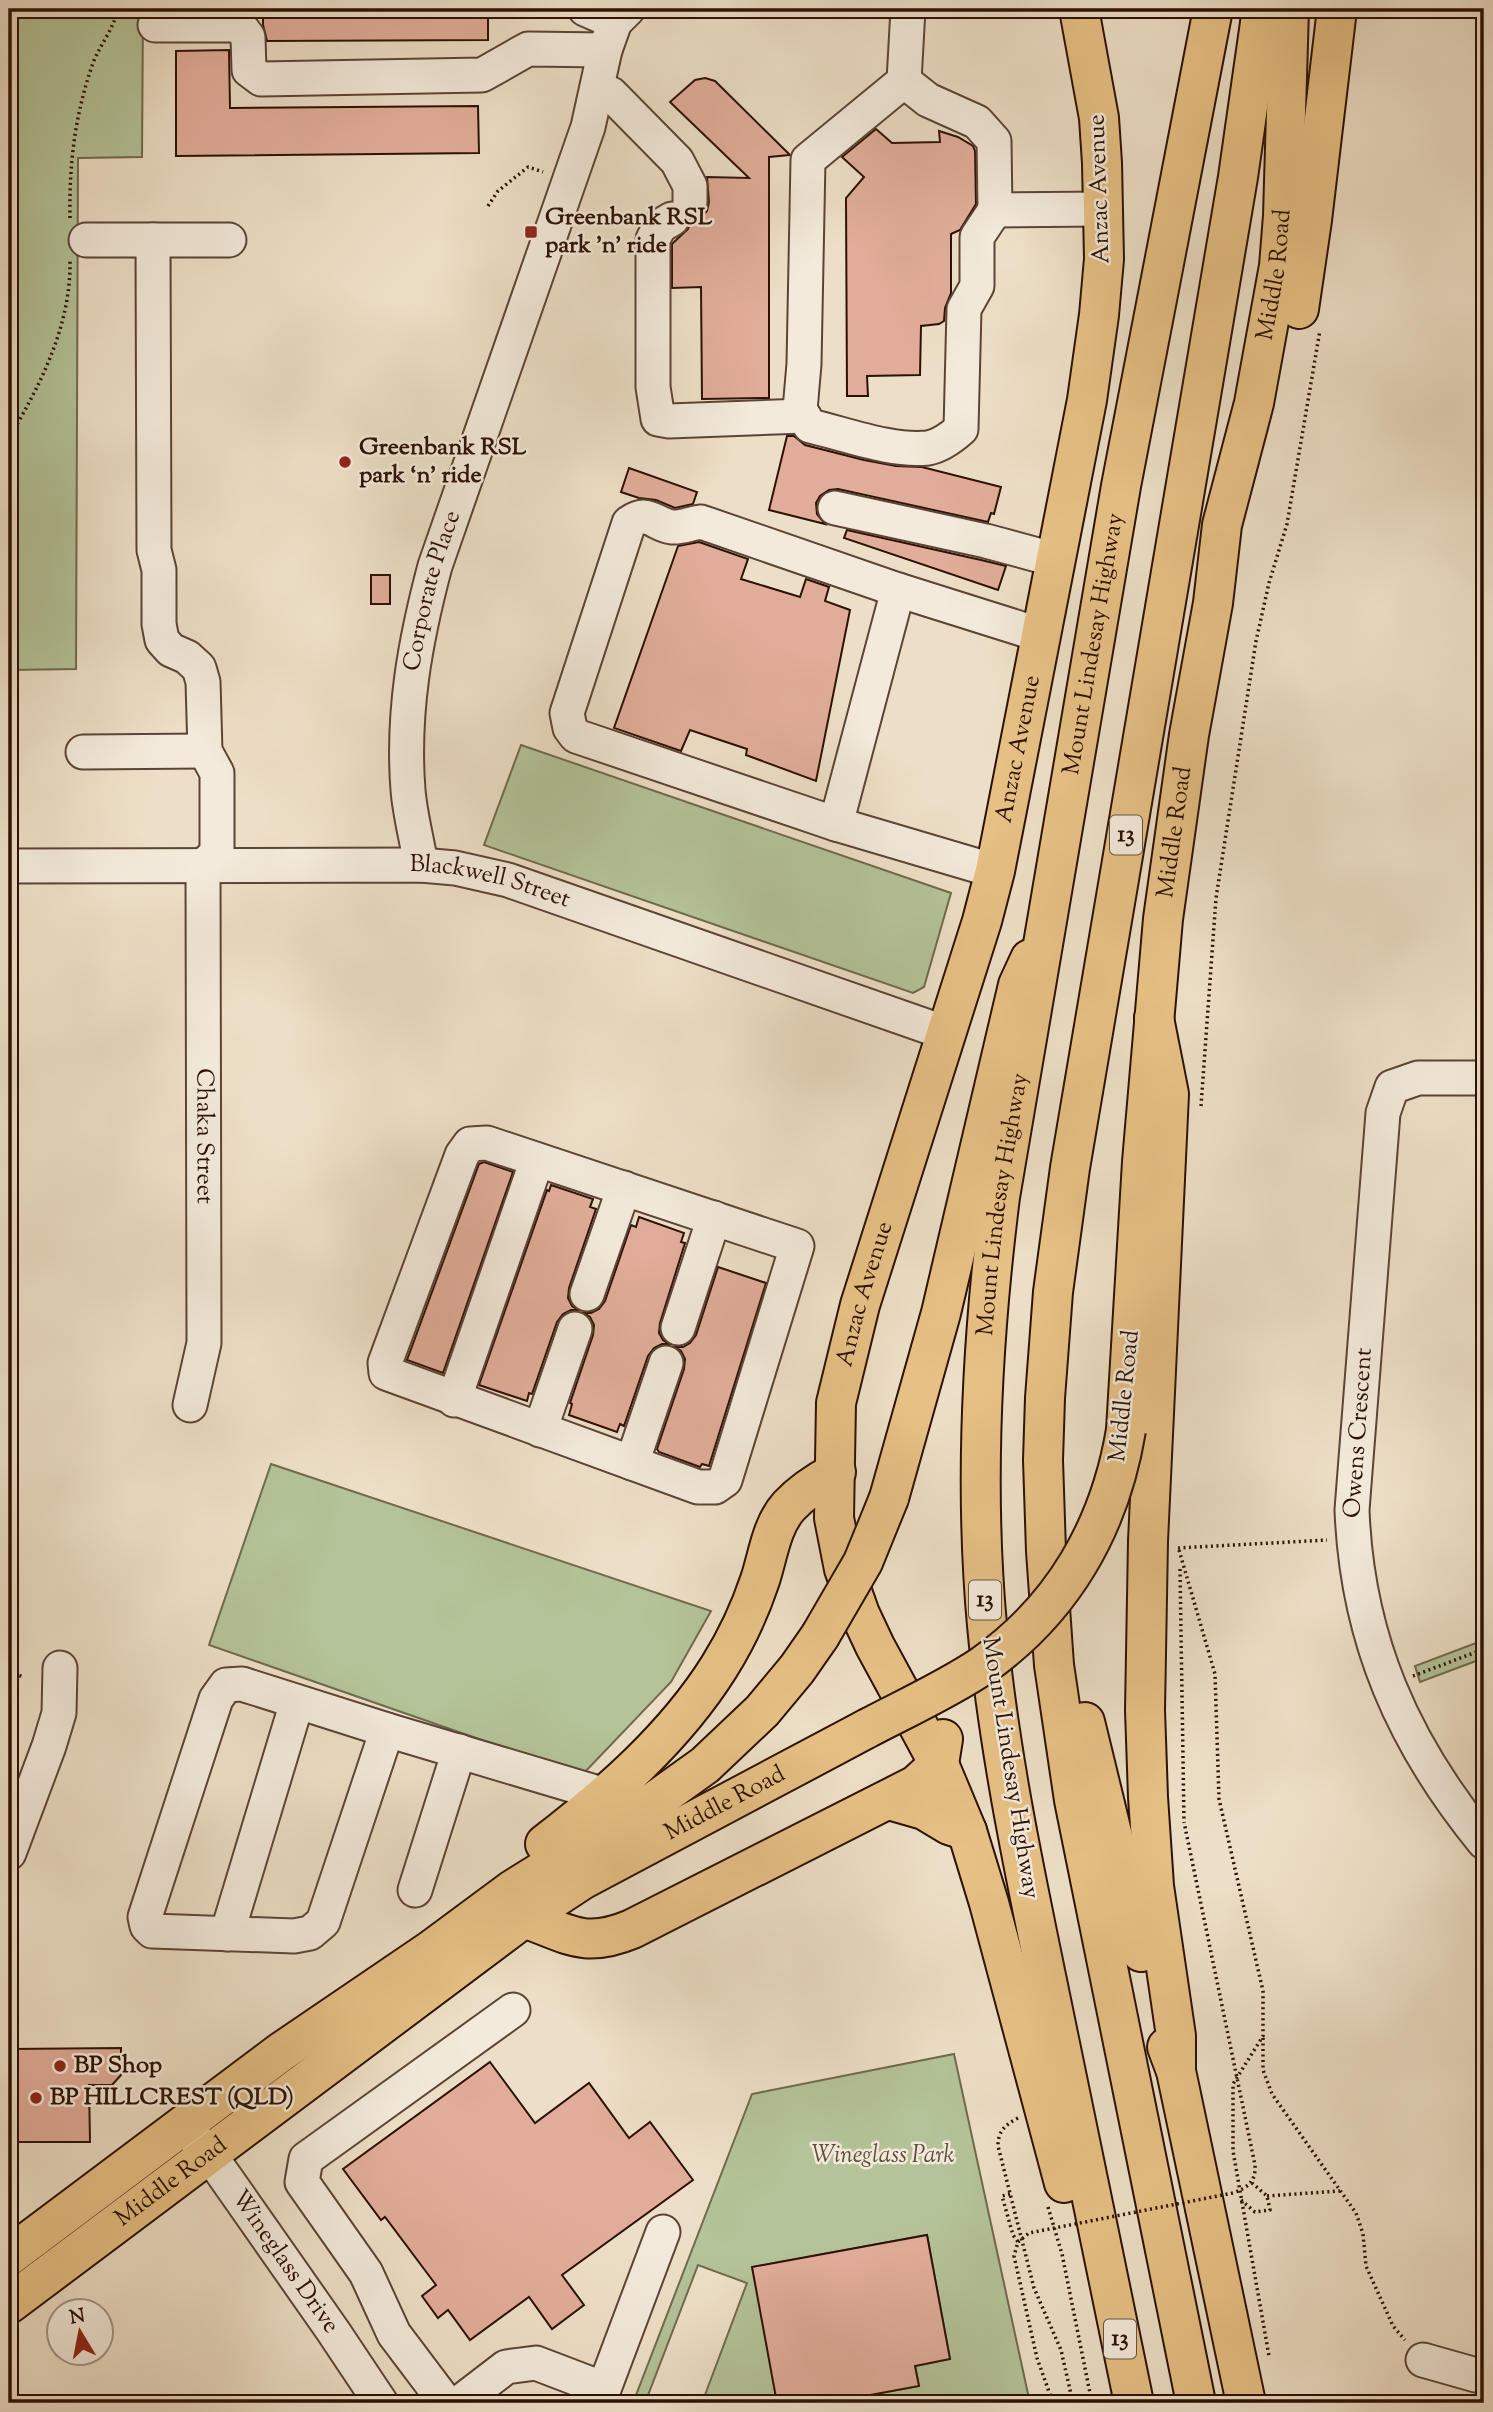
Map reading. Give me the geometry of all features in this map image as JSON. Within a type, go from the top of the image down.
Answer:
[{"type":"main road","name":"Anzac Avenue","points":[[939,1764],[944,1738],[940,1723],[912,1671],[884,1608],[857,1540],[836,1472],[836,1403],[864,1292],[982,921],[995,871],[1094,365],[1104,259],[1105,209],[1099,118],[1079,9]]},
{"type":"main road","points":[[1193,9],[1204,56]]},
{"type":"main road","name":"Mount Lindesay Highway","points":[[1133,2403],[1013,1816],[995,1695],[983,1566],[981,1439],[990,1276],[1000,1197],[1121,486],[1213,9]]},
{"type":"main road","name":"13","points":[[1196,2403],[1074,1800],[1054,1665],[1046,1562],[1043,1460],[1047,1353],[1059,1241],[1238,177],[1262,9]]},
{"type":"main road","name":"Middle Road","points":[[9,2256],[281,2052],[431,1950],[518,1904],[582,1880],[965,1676],[1030,1626],[1068,1580],[1090,1545],[1109,1500],[1126,1430],[1142,1162],[1154,1018],[1163,919],[1179,797],[1213,603],[1222,525],[1254,403],[1279,267],[1289,9]]},
{"type":"main road","points":[[1213,603],[1244,531],[1298,315],[1340,11]]},
{"type":"main road","name":"Middle Road","points":[[9,2304],[209,2154],[518,1904],[705,1765],[762,1711],[797,1669],[820,1636],[863,1562],[889,1498],[941,1314],[1018,985],[1048,920]]},
{"type":"main road","points":[[1154,1018],[1169,1094],[1149,1527],[1145,1710],[1154,1886],[1176,2036],[1176,2071]]},
{"type":"main road","points":[[836,1472],[800,1496],[780,1519],[760,1582],[719,1667],[660,1741],[605,1795],[531,1855],[518,1904],[576,1938],[610,1938],[888,1800],[916,1785],[939,1764],[967,1831],[989,1903],[1063,2182],[1107,2274]]},
{"type":"main road","points":[[1054,1665],[1080,1705],[1163,2038],[1176,2071],[1246,2403]]},
{"type":"main road","points":[[888,1800],[924,1810],[949,1825],[967,1831]]},
{"type":"street","points":[[585,9],[616,27]]},
{"type":"street","points":[[904,81],[928,100],[977,122],[993,141],[995,210],[977,237],[977,286],[964,309],[961,429],[952,438],[930,448],[901,447],[810,426],[800,410],[803,389],[808,160],[904,81],[908,9]]},
{"type":"street","points":[[155,25],[239,25],[248,37],[249,70],[261,79],[482,75],[528,49],[616,27]]},
{"type":"street","name":"Corporate Place","points":[[421,865],[408,793],[406,742],[407,702],[419,623],[435,566],[588,127],[616,27]]},
{"type":"street","points":[[597,88],[611,94],[677,161],[690,186],[681,210],[660,226],[653,239],[653,387],[658,419],[669,421],[804,416]]},
{"type":"street","points":[[995,210],[1105,209]]},
{"type":"street","points":[[86,240],[229,240]]},
{"type":"street","points":[[153,240],[154,550],[159,570],[159,624],[162,640],[171,650],[187,657],[199,667],[203,682],[205,751],[217,773],[217,853],[203,866]]},
{"type":"street","points":[[835,508],[1056,559]]},
{"type":"street","points":[[995,871],[836,824],[576,736],[570,728],[566,713],[629,523],[636,517],[645,516],[671,527],[701,522],[898,590],[1041,635]]},
{"type":"street","points":[[836,824],[898,590]]},
{"type":"street","points":[[83,752],[205,751]]},
{"type":"street","name":"Blackwell Street","points":[[9,866],[421,865],[455,868],[508,880],[947,1033]]},
{"type":"street","name":"Chaka Street","points":[[190,1405],[204,1343],[203,866]]},
{"type":"street","name":"Owens Crescent","points":[[1484,1077],[1418,1078],[1392,1087],[1383,1112],[1352,1510],[1360,1584],[1381,1668],[1389,1689],[1419,1749],[1453,1804],[1484,1842]]},
{"type":"street","points":[[487,1143],[537,1160],[797,1246],[725,1480],[715,1487],[698,1487],[386,1373],[385,1363],[462,1155],[470,1144],[487,1143]]},
{"type":"street","points":[[454,1400],[537,1160]]},
{"type":"street","points":[[587,1294],[624,1188]]},
{"type":"street","points":[[678,1328],[714,1218]]},
{"type":"street","points":[[540,1430],[575,1329]]},
{"type":"street","points":[[632,1463],[666,1363]]},
{"type":"street","points":[[9,1853],[59,1713],[60,1668]]},
{"type":"street","points":[[387,1730],[323,1923],[310,1933],[294,1936],[152,1931],[147,1926],[145,1917],[216,1699],[226,1685],[242,1684],[605,1795]]},
{"type":"street","points":[[228,1934],[298,1702]]},
{"type":"street","points":[[415,1890],[459,1751]]},
{"type":"street","points":[[446,2403],[394,2334],[366,2273],[302,2182],[306,2159],[513,2010]]},
{"type":"street","name":"Wineglass Drive","points":[[184,2125],[209,2154],[380,2403]]},
{"type":"street","points":[[459,2403],[506,2367],[536,2363],[604,2389],[663,2232]]},
{"type":"street","points":[[1423,2360],[1484,2375]]},
{"type":"path","points":[[488,206],[498,191],[528,167],[543,172]]},
{"type":"path","points":[[1200,1119],[1216,898],[1256,641],[1269,583],[1287,524],[1320,330]]},
{"type":"path","points":[[1176,1537],[1215,1674],[1219,1799],[1263,1991],[1263,2070],[1272,2094],[1356,2213],[1363,2234],[1366,2266],[1393,2326],[1423,2360]]},
{"type":"path","points":[[1178,1546],[1353,1538]]},
{"type":"path","points":[[1053,2403],[1037,2358],[1014,2256],[1018,2242],[1029,2233],[1233,2193],[1252,2183],[1255,2178],[1255,2165],[1184,1822],[1178,1546]]},
{"type":"path","points":[[1381,1668],[1406,1659],[1413,1676],[1484,1649]]},
{"type":"path","points":[[9,1672],[24,1677]]},
{"type":"path","points":[[1263,2036],[1233,2084],[1233,2151],[1270,2362]]},
{"type":"path","points":[[1022,2130],[1018,2118],[1003,2128],[998,2140],[1034,2288],[1061,2350],[1073,2403]]},
{"type":"path","points":[[1241,2200],[1255,2212],[1270,2210],[1267,2196],[1252,2183]]},
{"type":"path","points":[[1267,2196],[1340,2191]]},
{"type":"path","points":[[1010,2194],[1002,2196],[1013,2235],[1018,2242]]},
{"type":"path","points":[[1045,2200],[1062,2254],[1092,2403]]},
{"type":"green space","points":[[9,9],[143,9],[142,157],[78,158],[76,669],[9,670]]},
{"type":"green space","points":[[521,745],[951,893],[924,987],[913,993],[484,845]]},
{"type":"green space","points":[[271,1464],[711,1611],[671,1682],[582,1775],[209,1645]]},
{"type":"green space","points":[[1484,1640],[1484,1658],[1420,1682],[1415,1666]]},
{"type":"green space","points":[[9,1654],[18,1657],[13,1692],[9,1691]]},
{"type":"green space","name":"Wineglass Park","points":[[954,2054],[1030,2403],[827,2403],[919,2386],[915,2366],[950,2359],[927,2235],[753,2267],[777,2403],[702,2403],[747,2283],[698,2265],[645,2403],[633,2403],[752,2094]]},
{"type":"building","points":[[263,9],[488,9],[488,40],[267,41]]},
{"type":"building","points":[[229,50],[230,108],[478,106],[479,153],[176,156],[176,51]]},
{"type":"building","points":[[705,78],[715,81],[790,155],[769,157],[769,398],[702,399],[701,287],[672,288],[672,244],[688,229],[691,221],[700,218],[707,211],[707,177],[749,178],[670,102],[695,80]]},
{"type":"building","points":[[876,129],[892,143],[940,142],[939,131],[958,137],[973,146],[976,204],[960,230],[951,234],[951,293],[945,308],[944,321],[921,326],[920,375],[867,376],[868,396],[847,396],[846,198],[864,177],[842,157]]},
{"type":"building","points":[[787,436],[794,436],[805,445],[864,460],[896,466],[922,467],[1001,487],[994,514],[991,513],[988,522],[838,489],[829,490],[820,496],[816,503],[817,514],[825,524],[769,510]]},
{"type":"building","points":[[629,468],[697,492],[693,504],[675,508],[656,500],[621,492]]},
{"type":"building","points":[[847,530],[1006,566],[998,590],[844,538]]},
{"type":"building","points":[[699,542],[748,559],[741,579],[800,597],[806,579],[829,587],[825,601],[850,610],[816,781],[746,755],[747,749],[690,730],[681,751],[614,728],[678,546]]},
{"type":"building","points":[[371,575],[390,575],[390,604],[371,604]]},
{"type":"building","points":[[484,1162],[513,1172],[443,1373],[407,1360],[479,1164]]},
{"type":"building","points":[[551,1185],[593,1199],[590,1207],[596,1209],[569,1288],[568,1298],[578,1310],[563,1314],[557,1322],[532,1394],[529,1393],[527,1401],[479,1385]]},
{"type":"building","points":[[639,1217],[684,1233],[681,1242],[685,1243],[660,1323],[659,1333],[669,1344],[654,1348],[648,1356],[624,1426],[620,1424],[617,1432],[569,1415],[570,1403],[593,1335],[594,1325],[584,1313],[599,1309],[605,1301],[631,1225],[636,1227]]},
{"type":"building","points":[[718,1267],[766,1283],[709,1466],[702,1464],[700,1467],[657,1449],[684,1369],[685,1359],[675,1347],[690,1343],[696,1335]]},
{"type":"building","points":[[121,2048],[121,2075],[112,2085],[89,2085],[90,2142],[9,2142],[9,2049]]},
{"type":"building","points":[[490,2062],[535,2123],[589,2083],[629,2138],[650,2122],[693,2180],[562,2275],[584,2305],[552,2329],[529,2297],[470,2340],[448,2310],[438,2318],[422,2296],[436,2285],[385,2217],[381,2220],[343,2169]]},
{"type":"building","points":[[927,2235],[950,2359],[915,2366],[919,2386],[827,2403],[777,2403],[752,2267]]},
{"type":"place","name":"Greenbank RSL park 'n' ride","points":[[531,232]]},
{"type":"place","name":"Greenbank RSL park ‘n’ ride","points":[[345,462]]},
{"type":"place","name":"BP Shop","points":[[60,2066]]},
{"type":"place","name":"BP HILLCREST (QLD)","points":[[36,2098]]}]
